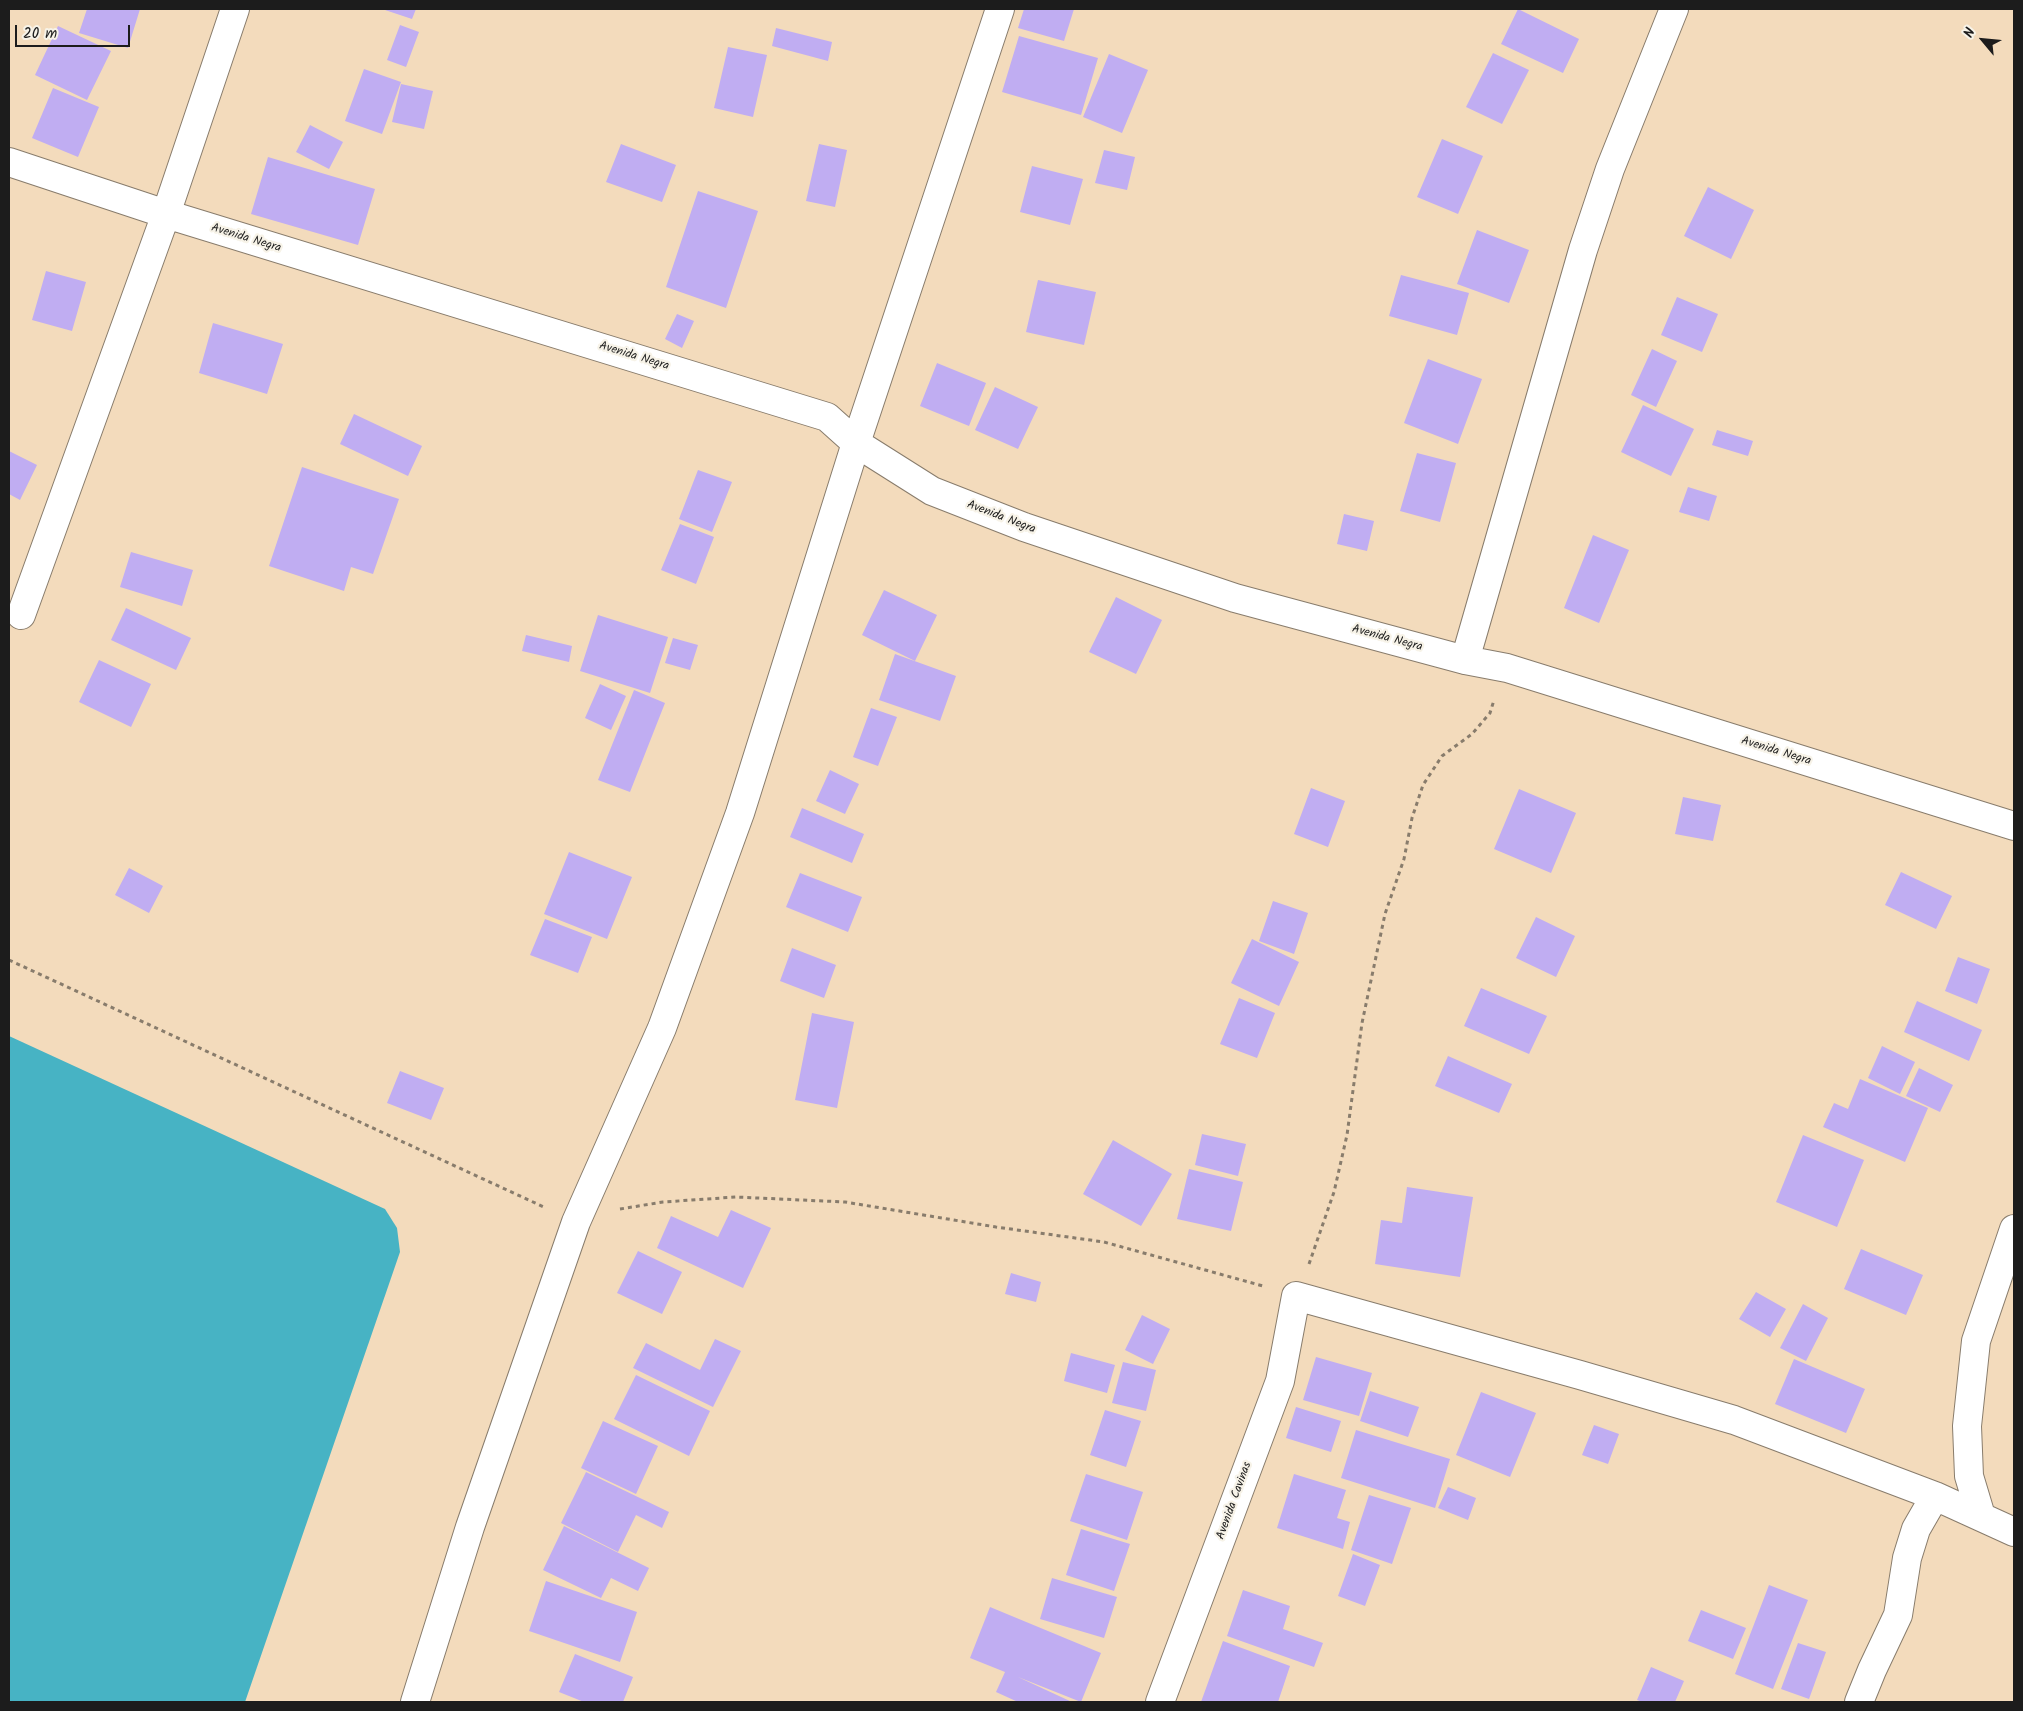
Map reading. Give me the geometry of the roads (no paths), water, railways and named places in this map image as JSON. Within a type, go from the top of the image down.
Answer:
[{"type":"street","points":[[21,615],[166,214],[235,9]]},
{"type":"street","points":[[416,1702],[470,1527],[576,1222],[662,1028],[740,813],[856,443],[1000,9]]},
{"type":"street","points":[[1465,660],[1583,250],[1610,169],[1674,9]]},
{"type":"street","name":"Avenida Negra","points":[[9,162],[166,214],[827,417],[856,443],[932,490],[1024,527],[1235,598],[1465,660],[1506,668],[2014,826]]},
{"type":"street","points":[[1980,1516],[1969,1476],[1967,1426],[1976,1341],[2014,1229]]},
{"type":"street","name":"Avenida Cavinas","points":[[1160,1702],[1280,1381],[1296,1296],[1734,1420],[1935,1496]]},
{"type":"street","points":[[1859,1702],[1898,1616],[1907,1558],[1916,1529],[1935,1496],[2014,1532]]},
{"type":"water","points":[[9,1036],[385,1209],[397,1228],[400,1252],[245,1702],[9,1702]]}]
